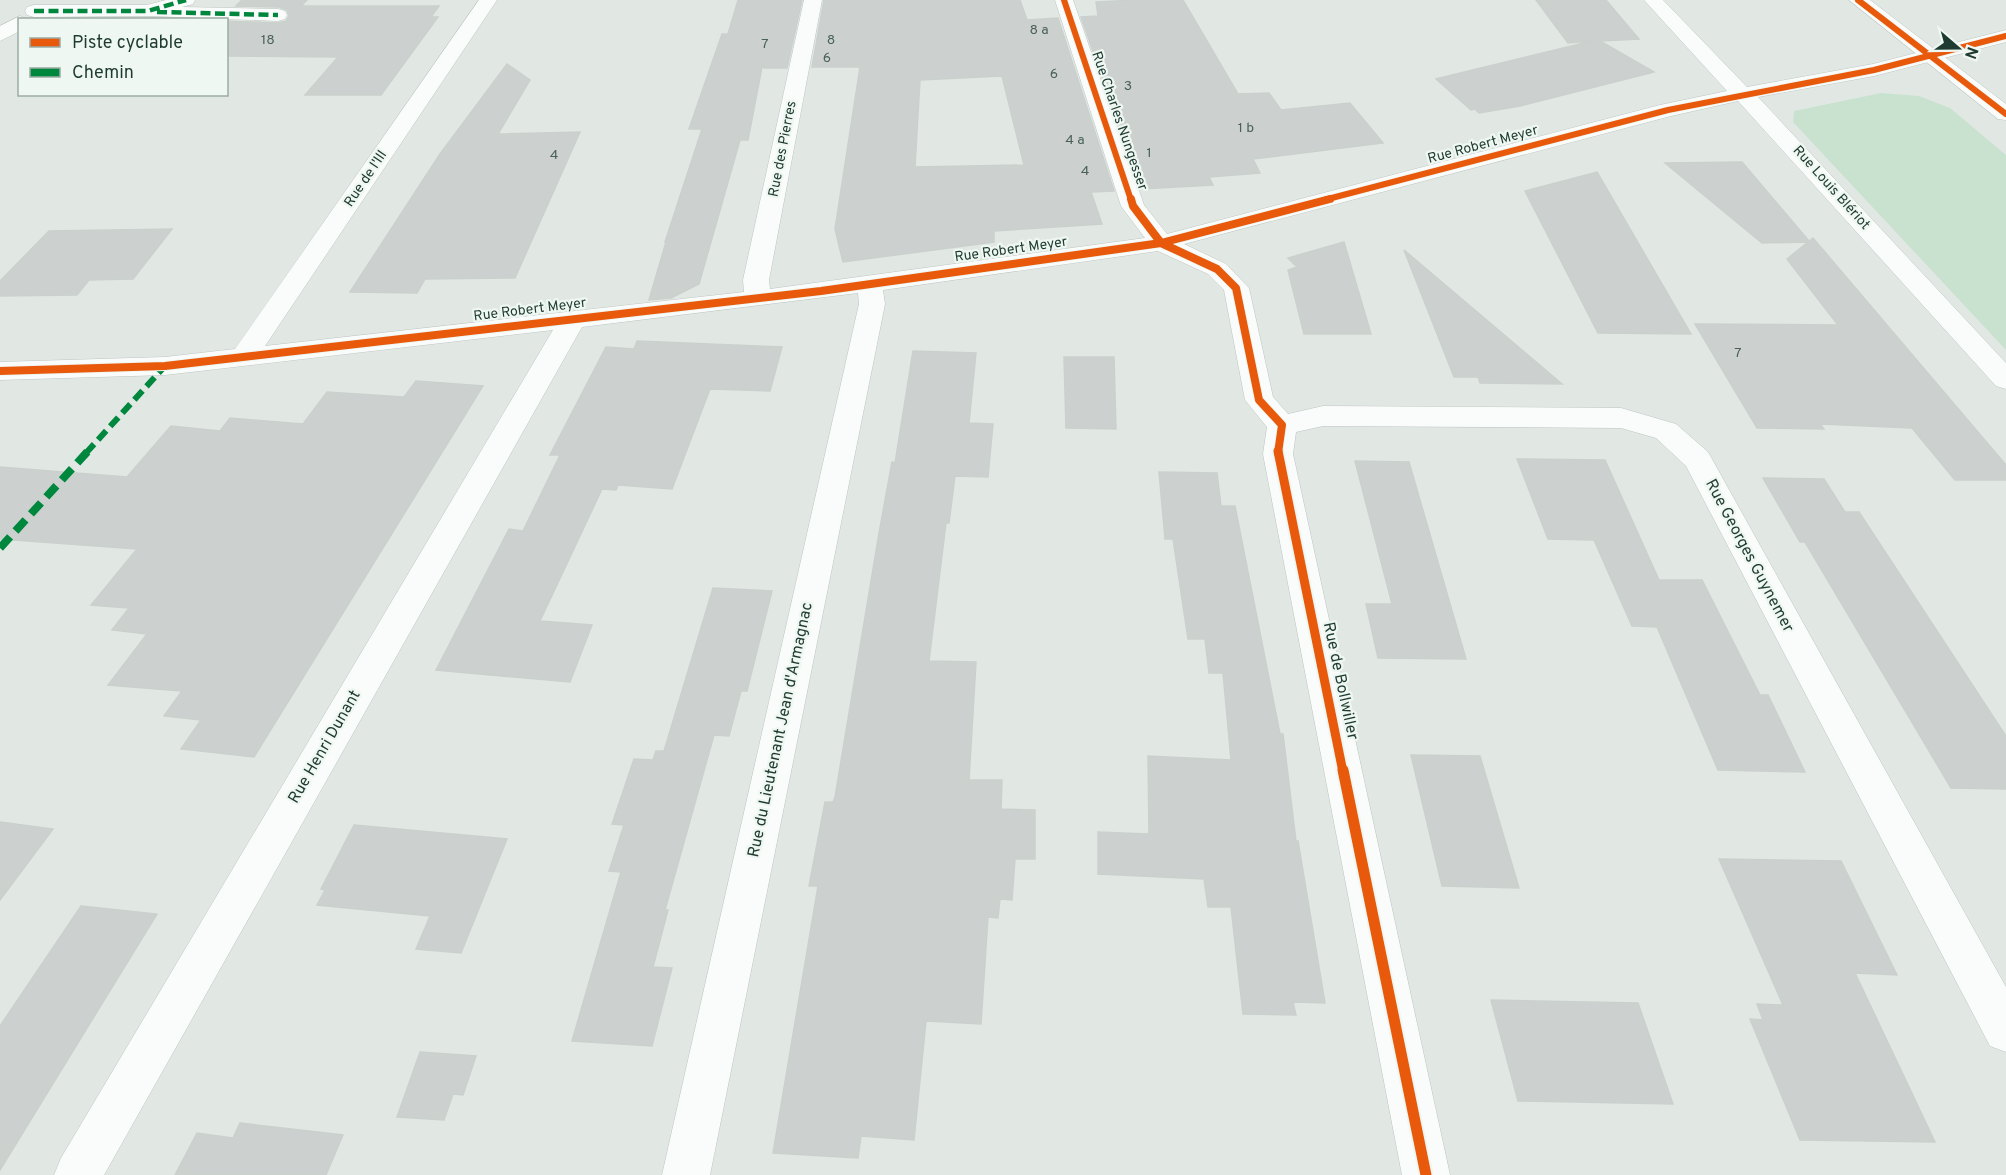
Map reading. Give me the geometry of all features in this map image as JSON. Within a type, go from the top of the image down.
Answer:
[{"type":"street","points":[[148,12],[186,0]]},
{"type":"street","name":"Rue de l'Ill","points":[[244,357],[488,0]]},
{"type":"street","name":"Rue des Pierres","points":[[758,298],[756,280],[813,0]]},
{"type":"street","name":"Rue Charles Nungesser","points":[[1064,0],[1133,206],[1161,243]]},
{"type":"street","name":"Rue Louis Blériot","points":[[1653,0],[1741,94],[1758,108],[2006,380]]},
{"type":"street","points":[[1858,0],[1934,56],[2006,114]]},
{"type":"street","points":[[31,13],[148,12],[278,15]]},
{"type":"street","points":[[0,35],[18,22]]},
{"type":"street","name":"Rue Robert Meyer","points":[[0,371],[165,366],[758,298],[1161,243],[1668,110],[1934,56],[2006,36]]},
{"type":"street","points":[[1161,243],[1217,269],[1236,288],[1259,400],[1282,425]]},
{"type":"street","name":"Rue du Lieutenant Jean d'Armagnac","points":[[686,1175],[872,304],[870,284]]},
{"type":"street","name":"Rue Henri Dunant","points":[[78,1175],[573,319]]},
{"type":"street","name":"Rue Georges Guynemer","points":[[1282,425],[1323,416],[1621,418],[1666,431],[1697,459],[2006,1030]]},
{"type":"street","name":"Rue de Bollwiller","points":[[1282,425],[1278,454],[1426,1175]]},
{"type":"green space","points":[[1881,93],[1919,96],[1950,108],[2006,155],[2006,350],[1793,122],[1794,111]]},
{"type":"building","points":[[242,0],[307,0],[301,6],[439,6],[431,17],[438,17],[381,95],[305,95],[338,57],[228,56],[228,21],[278,23],[286,21],[289,16],[287,10],[279,7],[236,6]]},
{"type":"building","points":[[738,0],[802,0],[787,68],[764,68],[763,62],[748,140],[740,140],[699,284],[671,298],[649,300],[665,242],[702,129],[689,129],[722,34],[728,34]]},
{"type":"building","points":[[824,0],[1020,0],[1027,20],[1058,18],[1114,191],[1091,192],[1102,224],[994,231],[994,242],[843,262],[835,229],[860,67],[812,67]],"holes":[[[1002,76],[1024,165],[915,167],[920,80]]]},
{"type":"building","points":[[1183,0],[1238,94],[1269,93],[1281,110],[1350,103],[1383,143],[1253,159],[1260,173],[1209,177],[1213,185],[1141,189],[1081,17],[1098,16],[1096,2]]},
{"type":"building","points":[[1536,0],[1606,0],[1639,39],[1600,41],[1654,72],[1520,106],[1479,113],[1475,109],[1471,110],[1436,79],[1592,41],[1568,43]]},
{"type":"building","points":[[507,64],[530,80],[498,134],[580,132],[515,278],[425,279],[417,293],[350,292],[440,154]]},
{"type":"building","points":[[1742,162],[1809,241],[1813,238],[2006,465],[2006,480],[1955,480],[1912,428],[1820,424],[1824,429],[1757,428],[1695,324],[1838,325],[1787,259],[1808,242],[1762,243],[1665,163]]},
{"type":"building","points":[[1597,172],[1691,334],[1598,333],[1525,191]]},
{"type":"building","points":[[172,229],[133,279],[89,280],[77,295],[0,296],[0,281],[49,231]]},
{"type":"building","points":[[1344,242],[1371,334],[1304,334],[1288,270],[1297,267],[1288,258]]},
{"type":"building","points":[[1404,250],[1562,384],[1480,383],[1478,377],[1454,377]]},
{"type":"building","points":[[637,341],[782,347],[770,391],[710,389],[672,489],[618,485],[616,490],[602,489],[540,621],[592,625],[570,682],[436,670],[509,529],[523,531],[560,455],[550,455],[606,347],[634,349]]},
{"type":"building","points":[[913,351],[976,353],[969,423],[993,424],[988,477],[955,476],[949,523],[946,523],[929,661],[976,662],[969,780],[1002,780],[1001,809],[1035,810],[1035,859],[1015,859],[1012,900],[1000,899],[998,918],[988,917],[981,1024],[926,1021],[914,1140],[861,1136],[858,1158],[773,1153],[818,886],[809,886],[825,802],[833,802],[835,797],[879,533],[892,462],[895,463]]},
{"type":"building","points":[[1064,357],[1114,357],[1116,429],[1066,428]]},
{"type":"building","points":[[416,381],[483,386],[254,757],[181,749],[201,720],[164,716],[182,691],[108,685],[147,634],[112,630],[129,608],[91,605],[137,549],[0,539],[0,467],[127,477],[171,426],[220,431],[230,418],[303,424],[327,392],[404,397]]},
{"type":"building","points":[[1517,459],[1605,460],[1659,580],[1702,580],[1760,695],[1768,695],[1805,772],[1718,770],[1657,627],[1632,626],[1594,540],[1548,539]]},
{"type":"building","points":[[1355,461],[1409,462],[1466,659],[1378,658],[1366,604],[1392,604]]},
{"type":"building","points":[[1159,472],[1217,473],[1221,506],[1235,506],[1280,734],[1283,734],[1296,841],[1298,841],[1325,1003],[1293,1002],[1296,1015],[1243,1014],[1231,907],[1208,907],[1204,879],[1098,874],[1098,832],[1149,834],[1148,756],[1231,760],[1223,673],[1209,673],[1205,639],[1188,639],[1173,539],[1165,539]]},
{"type":"building","points":[[1763,478],[1824,479],[1845,512],[1859,512],[2006,736],[2006,789],[1951,788],[1805,542],[1800,542]]},
{"type":"building","points":[[713,588],[772,591],[747,691],[741,691],[729,736],[714,735],[665,910],[668,910],[653,967],[672,968],[652,1046],[572,1041],[621,872],[609,871],[624,825],[612,824],[634,759],[653,760],[656,751],[664,751]]},
{"type":"building","points":[[1411,755],[1480,756],[1519,888],[1442,886]]},
{"type":"building","points":[[0,822],[53,829],[0,900]]},
{"type":"building","points":[[354,825],[507,839],[461,953],[416,949],[430,916],[317,905],[325,890],[321,889]]},
{"type":"building","points":[[1719,859],[1841,861],[1897,975],[1855,973],[1935,1142],[1800,1140],[1750,1019],[1763,1020],[1757,1004],[1783,1005]]},
{"type":"building","points":[[81,906],[157,914],[0,1170],[0,1026]]},
{"type":"building","points":[[1491,1000],[1638,1003],[1673,1104],[1518,1101]]},
{"type":"building","points":[[420,1052],[476,1056],[463,1095],[453,1094],[444,1120],[397,1117]]},
{"type":"building","points":[[240,1123],[343,1135],[326,1175],[175,1175],[197,1133],[233,1138]]},
{"type":"marked path","points":[[34,11],[148,11],[186,0]]},
{"type":"marked path","points":[[157,12],[278,15]]},
{"type":"marked path","points":[[0,548],[165,366]]},
{"type":"cycle path","points":[[1064,0],[1133,206],[1161,243],[1217,269],[1236,288],[1259,400],[1282,425],[1278,454],[1426,1175]]},
{"type":"cycle path","points":[[1858,0],[2006,114]]},
{"type":"cycle path","points":[[0,371],[165,366],[821,291],[1161,243],[1668,110],[1874,70],[2006,36]]}]
